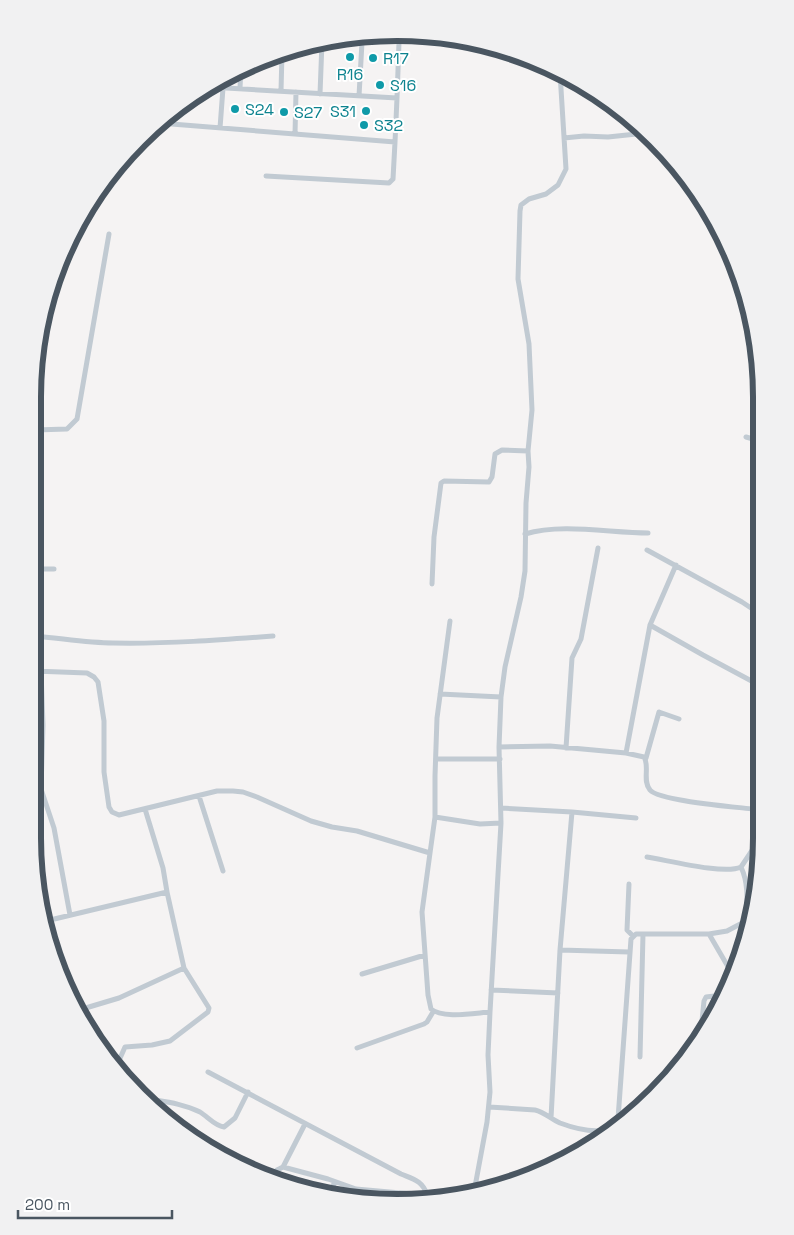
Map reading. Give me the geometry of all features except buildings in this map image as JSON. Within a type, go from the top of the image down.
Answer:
[{"type":"street","points":[[266,176],[389,183],[393,179],[399,42]]},
{"type":"street","points":[[360,96],[362,43]]},
{"type":"street","points":[[320,94],[322,49]]},
{"type":"street","points":[[281,91],[282,60]]},
{"type":"street","points":[[240,88],[241,78]]},
{"type":"street","points":[[475,1185],[489,1107],[490,1012],[501,822],[499,747],[501,697],[505,667],[525,571],[528,451],[532,410],[529,344],[518,279],[520,211],[521,205],[529,199],[546,194],[558,185],[566,168],[561,81]]},
{"type":"street","points":[[220,128],[223,88],[397,98]]},
{"type":"street","points":[[295,134],[296,92]]},
{"type":"street","points":[[169,124],[395,142]]},
{"type":"street","points":[[564,138],[637,134]]},
{"type":"street","points":[[41,430],[66,429],[77,419],[109,234]]},
{"type":"street","points":[[746,437],[753,439]]},
{"type":"street","points":[[432,584],[434,537],[442,483],[444,481],[489,482],[492,477],[495,454],[502,450],[528,451]]},
{"type":"street","points":[[526,534],[541,530],[648,533]]},
{"type":"street","points":[[566,748],[572,658],[581,639],[598,548]]},
{"type":"street","points":[[647,550],[753,609]]},
{"type":"street","points":[[626,753],[650,625],[676,565]]},
{"type":"street","points":[[41,569],[54,569]]},
{"type":"street","points":[[450,621],[440,694],[435,817],[422,912],[430,1006],[433,1012],[446,1015],[490,1012]]},
{"type":"street","points":[[650,625],[753,682]]},
{"type":"street","points":[[41,637],[129,643],[208,642],[273,636]]},
{"type":"street","points":[[41,768],[43,725],[41,671],[87,673],[98,682],[104,721],[104,772],[109,807],[112,812],[119,815],[217,791],[243,792],[311,821],[357,831],[430,853]]},
{"type":"street","points":[[440,694],[501,697]]},
{"type":"street","points":[[679,718],[658,712],[646,758],[648,787],[652,792],[703,804],[753,810]]},
{"type":"street","points":[[499,747],[566,748],[626,753],[646,758]]},
{"type":"street","points":[[436,759],[500,759]]},
{"type":"street","points":[[41,792],[54,828],[70,915]]},
{"type":"street","points":[[199,796],[223,871]]},
{"type":"street","points":[[501,808],[636,818]]},
{"type":"street","points":[[119,1060],[125,1047],[152,1046],[170,1041],[208,1012],[209,1008],[184,968],[163,868],[145,809]]},
{"type":"street","points":[[551,1118],[560,950],[572,812]]},
{"type":"street","points":[[435,817],[480,824],[501,822]]},
{"type":"street","points":[[647,857],[724,870],[741,867],[752,850]]},
{"type":"street","points":[[741,867],[746,876],[747,899]]},
{"type":"street","points":[[619,1116],[629,952],[632,936],[628,930],[629,884]]},
{"type":"street","points":[[51,920],[167,892]]},
{"type":"street","points":[[632,936],[636,934],[709,934],[727,931],[743,923]]},
{"type":"street","points":[[640,1057],[643,934]]},
{"type":"street","points":[[709,934],[728,967]]},
{"type":"street","points":[[560,950],[629,952]]},
{"type":"street","points":[[362,974],[425,956]]},
{"type":"street","points":[[85,1008],[119,998],[184,968]]},
{"type":"street","points":[[491,990],[558,993]]},
{"type":"street","points":[[702,1021],[706,997],[716,996]]},
{"type":"street","points":[[357,1048],[424,1024],[433,1012]]},
{"type":"street","points":[[208,1072],[415,1180],[423,1185],[426,1192]]},
{"type":"street","points":[[157,1100],[182,1105],[200,1112],[224,1127],[236,1118],[248,1092]]},
{"type":"street","points":[[489,1107],[535,1110],[561,1123],[579,1128],[600,1130]]},
{"type":"street","points":[[276,1173],[283,1167],[305,1124]]},
{"type":"street","points":[[283,1167],[303,1171],[356,1189],[409,1193]]},
{"type":"street","points":[[332,1188],[335,1182]]},
{"type":"place","name":"R16","points":[[350,57]]},
{"type":"place","name":"R17","points":[[373,58]]},
{"type":"place","name":"S16","points":[[380,85]]},
{"type":"place","name":"S24","points":[[235,109]]},
{"type":"place","name":"S31","points":[[366,111]]},
{"type":"place","name":"S27","points":[[284,112]]},
{"type":"place","name":"S32","points":[[364,125]]}]
